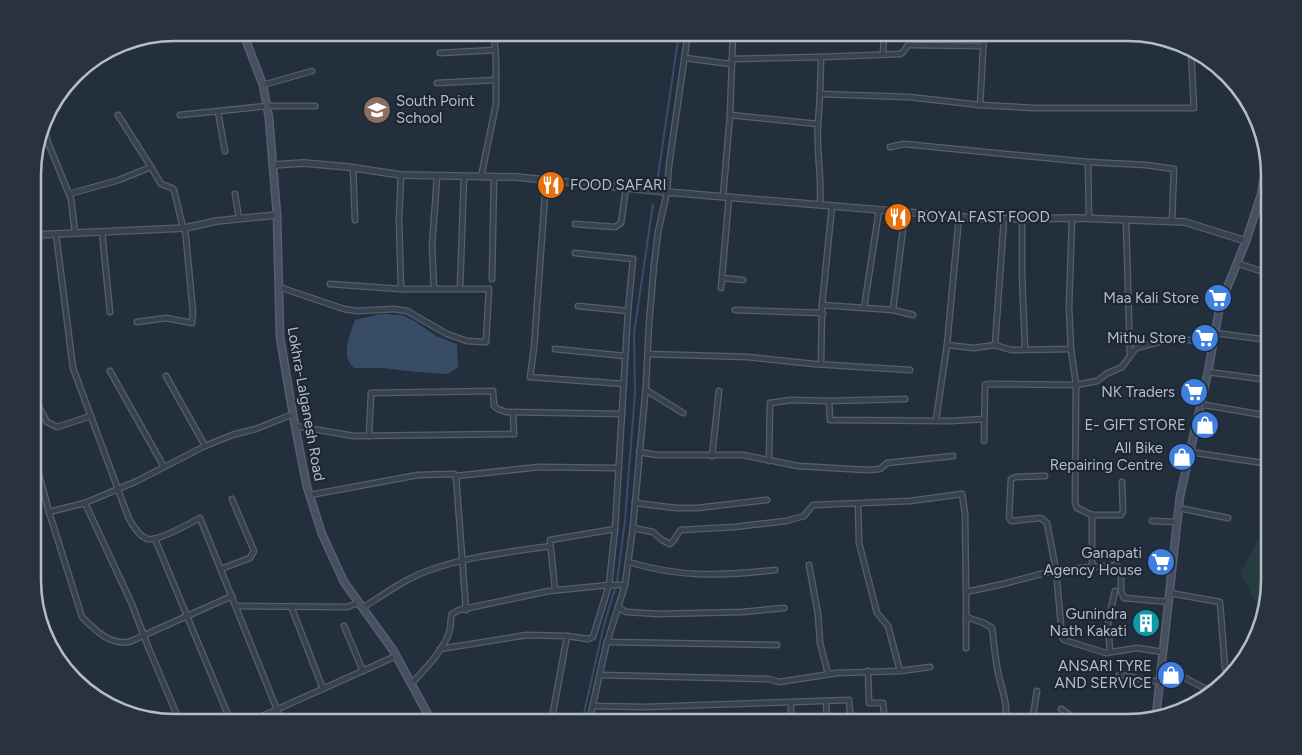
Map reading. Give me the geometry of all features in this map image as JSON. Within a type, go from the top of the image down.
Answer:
[{"type":"main road","name":"Lokhra-Lalganesh Road","points":[[245,41],[263,85],[267,106],[274,165],[280,337],[294,426],[310,495],[322,534],[344,582],[396,656],[427,714]]},
{"type":"main road","points":[[1157,710],[1177,522],[1190,452],[1213,348],[1220,305],[1246,241],[1260,198]]},
{"type":"street","points":[[481,177],[496,106],[494,41]]},
{"type":"street","points":[[591,714],[607,642],[623,585],[633,528],[646,390],[654,265],[658,232],[667,192],[669,165],[687,41]]},
{"type":"street","points":[[721,288],[733,41]]},
{"type":"street","points":[[883,54],[884,41]]},
{"type":"street","points":[[980,105],[983,41]]},
{"type":"street","points":[[685,58],[732,61],[900,54],[908,45],[983,46]]},
{"type":"street","points":[[440,53],[495,50]]},
{"type":"street","points":[[820,204],[821,182],[817,147],[821,57]]},
{"type":"street","points":[[820,94],[909,97],[980,105],[1034,108],[1194,108],[1190,57]]},
{"type":"street","points":[[263,85],[312,71]]},
{"type":"street","points":[[437,83],[496,80]]},
{"type":"street","points":[[180,115],[267,106],[315,106]]},
{"type":"street","points":[[218,112],[225,150]]},
{"type":"street","points":[[118,115],[161,184],[173,189],[184,228],[193,312],[192,323],[166,318],[137,322]]},
{"type":"street","points":[[730,115],[818,124]]},
{"type":"street","points":[[47,140],[69,194],[75,234]]},
{"type":"street","points":[[890,147],[904,144],[1174,169],[1172,222]]},
{"type":"street","points":[[1088,162],[1088,218]]},
{"type":"street","points":[[274,165],[304,163],[401,175],[437,177],[516,177],[959,217],[1004,219],[1088,218],[1185,222],[1246,241]]},
{"type":"street","points":[[69,194],[119,180],[151,167]]},
{"type":"street","points":[[353,168],[355,220]]},
{"type":"street","points":[[401,175],[399,198],[401,289]]},
{"type":"street","points":[[434,288],[432,246],[437,177]]},
{"type":"street","points":[[460,288],[464,177]]},
{"type":"street","points":[[492,279],[494,178]]},
{"type":"street","points":[[546,181],[534,348],[530,377],[624,384]]},
{"type":"street","points":[[575,224],[615,227],[621,223],[626,188]]},
{"type":"street","points":[[235,194],[239,218]]},
{"type":"street","points":[[821,364],[822,305],[832,206]]},
{"type":"street","points":[[864,308],[879,210]]},
{"type":"street","points":[[894,310],[905,212]]},
{"type":"street","points":[[41,235],[184,228],[216,221],[276,215]]},
{"type":"street","points":[[936,420],[947,346],[959,217]]},
{"type":"street","points":[[1072,218],[1069,307],[1071,349],[1076,384],[1075,503],[1077,508],[1092,514],[1121,515],[1122,482]]},
{"type":"street","points":[[995,345],[1004,219]]},
{"type":"street","points":[[1022,219],[1025,348]]},
{"type":"street","points":[[1126,220],[1130,356]]},
{"type":"street","points":[[102,232],[110,312]]},
{"type":"street","points":[[56,234],[73,368],[129,519],[138,533],[147,539],[156,539],[200,518],[279,714]]},
{"type":"street","points":[[440,649],[527,635],[592,639],[610,585],[628,311],[634,259],[575,253]]},
{"type":"street","points":[[1237,263],[1260,272]]},
{"type":"street","points":[[722,278],[743,280]]},
{"type":"street","points":[[279,287],[357,312],[394,308],[407,312],[447,334],[467,341],[486,342],[489,289],[401,289],[330,284]]},
{"type":"street","points":[[822,305],[894,310],[914,314]]},
{"type":"street","points":[[578,306],[628,311]]},
{"type":"street","points":[[735,310],[822,313]]},
{"type":"street","points":[[1215,333],[1260,339]]},
{"type":"street","points":[[984,441],[986,385],[1076,384],[1097,381],[1106,374],[1122,367],[1136,348],[1167,340],[1190,340],[1213,348]]},
{"type":"street","points":[[947,346],[974,348],[995,345],[1012,350],[1025,348],[1071,349]]},
{"type":"street","points":[[555,349],[626,356]]},
{"type":"street","points":[[648,354],[748,357],[910,370]]},
{"type":"street","points":[[110,371],[164,467]]},
{"type":"street","points":[[1208,372],[1260,378]]},
{"type":"street","points":[[166,376],[205,446]]},
{"type":"street","points":[[646,390],[683,413]]},
{"type":"street","points":[[369,436],[371,394],[493,391],[494,406],[513,413],[622,414]]},
{"type":"street","points":[[712,456],[719,391]]},
{"type":"street","points":[[769,461],[770,403],[791,400],[905,399]]},
{"type":"street","points":[[829,401],[830,420],[984,419]]},
{"type":"street","points":[[1201,406],[1205,405],[1260,414]]},
{"type":"street","points":[[41,410],[48,422],[57,427],[91,416]]},
{"type":"street","points":[[294,426],[354,436],[514,434],[513,413]]},
{"type":"street","points":[[49,512],[85,503],[118,489],[205,446],[293,414]]},
{"type":"street","points":[[639,452],[657,455],[743,455],[798,466],[867,470],[880,469],[887,464],[952,456]]},
{"type":"street","points":[[1190,452],[1260,463]]},
{"type":"street","points":[[310,495],[418,475],[454,474],[456,476],[539,467],[619,468]]},
{"type":"street","points":[[456,476],[466,610]]},
{"type":"street","points":[[1045,476],[1016,477],[1011,479],[1009,517],[1011,521],[1041,518],[1046,520],[1056,570],[1062,637],[1064,640],[1098,651],[1110,652],[1136,648],[1163,652]]},
{"type":"street","points":[[41,482],[82,617],[106,638],[123,642],[232,596]]},
{"type":"street","points":[[633,528],[653,532],[670,544],[681,530],[734,527],[786,521],[804,516],[813,505],[910,501],[962,494],[965,513],[966,648]]},
{"type":"street","points":[[221,569],[250,558],[254,551],[232,499]]},
{"type":"street","points":[[635,503],[676,508],[697,508],[767,500]]},
{"type":"street","points":[[85,503],[131,602],[177,714]]},
{"type":"street","points":[[858,504],[859,543],[877,613],[888,626],[900,671]]},
{"type":"street","points":[[1179,508],[1228,518]]},
{"type":"street","points":[[1092,514],[1092,567]]},
{"type":"street","points":[[1152,521],[1177,522]]},
{"type":"street","points":[[555,590],[550,540],[615,529]]},
{"type":"street","points":[[156,539],[227,714]]},
{"type":"street","points":[[236,606],[360,606],[432,569],[462,560],[550,546]]},
{"type":"street","points":[[628,562],[663,571],[691,575],[775,570]]},
{"type":"street","points":[[809,565],[818,614],[820,643],[828,674]]},
{"type":"street","points":[[966,592],[1056,570],[1116,565],[1121,569],[1124,598],[1169,602]]},
{"type":"street","points":[[411,684],[440,649],[450,629],[452,614],[459,610],[555,590],[623,585]]},
{"type":"street","points":[[1110,652],[1108,622],[1115,591]]},
{"type":"street","points":[[1170,593],[1220,602],[1226,668]]},
{"type":"street","points":[[290,606],[323,689]]},
{"type":"street","points":[[618,607],[626,612],[659,614],[742,612],[784,608]]},
{"type":"street","points":[[966,616],[992,628],[997,671],[1007,713]]},
{"type":"street","points":[[344,626],[363,671]]},
{"type":"street","points":[[553,714],[567,636]]},
{"type":"street","points":[[607,642],[777,645]]},
{"type":"street","points":[[268,714],[396,656]]},
{"type":"street","points":[[1162,666],[1205,688]]},
{"type":"street","points":[[600,675],[769,679],[779,682],[828,674],[900,671],[930,667]]},
{"type":"street","points":[[868,671],[869,703],[883,704],[884,713]]},
{"type":"street","points":[[1119,675],[1160,682]]},
{"type":"street","points":[[1033,713],[1037,691]]},
{"type":"street","points":[[593,706],[645,707],[849,700],[850,713]]},
{"type":"street","points":[[826,701],[827,713]]},
{"type":"street","points":[[791,702],[791,713]]},
{"type":"street","points":[[1061,709],[1067,713]]},
{"type":"green space","points":[[1260,536],[1260,597],[1256,615],[1256,602],[1240,573]]},
{"type":"water","points":[[381,314],[402,315],[436,336],[457,344],[458,367],[448,374],[382,368],[354,368],[348,357],[347,345],[355,320]]},
{"type":"waterway","points":[[657,183],[678,41]]},
{"type":"waterway","points":[[584,714],[604,625],[617,582],[625,520],[635,393],[634,333],[653,204]]},
{"type":"place","name":"South Point School","points":[[377,110]]},
{"type":"place","name":"FOOD SAFARI","points":[[551,185]]},
{"type":"place","name":"ROYAL FAST FOOD","points":[[898,217]]},
{"type":"place","name":"Maa Kali Store","points":[[1218,298]]},
{"type":"place","name":"Mithu Store","points":[[1205,338]]},
{"type":"place","name":"NK Traders","points":[[1194,392]]},
{"type":"place","name":"E- GIFT STORE","points":[[1205,425]]},
{"type":"place","name":"All Bike Repairing Centre","points":[[1182,457]]},
{"type":"place","name":"Ganapati Agency House","points":[[1161,562]]},
{"type":"place","name":"Gunindra Nath Kakati","points":[[1146,623]]},
{"type":"place","name":"ANSARI TYRE AND SERVICE","points":[[1171,675]]}]
